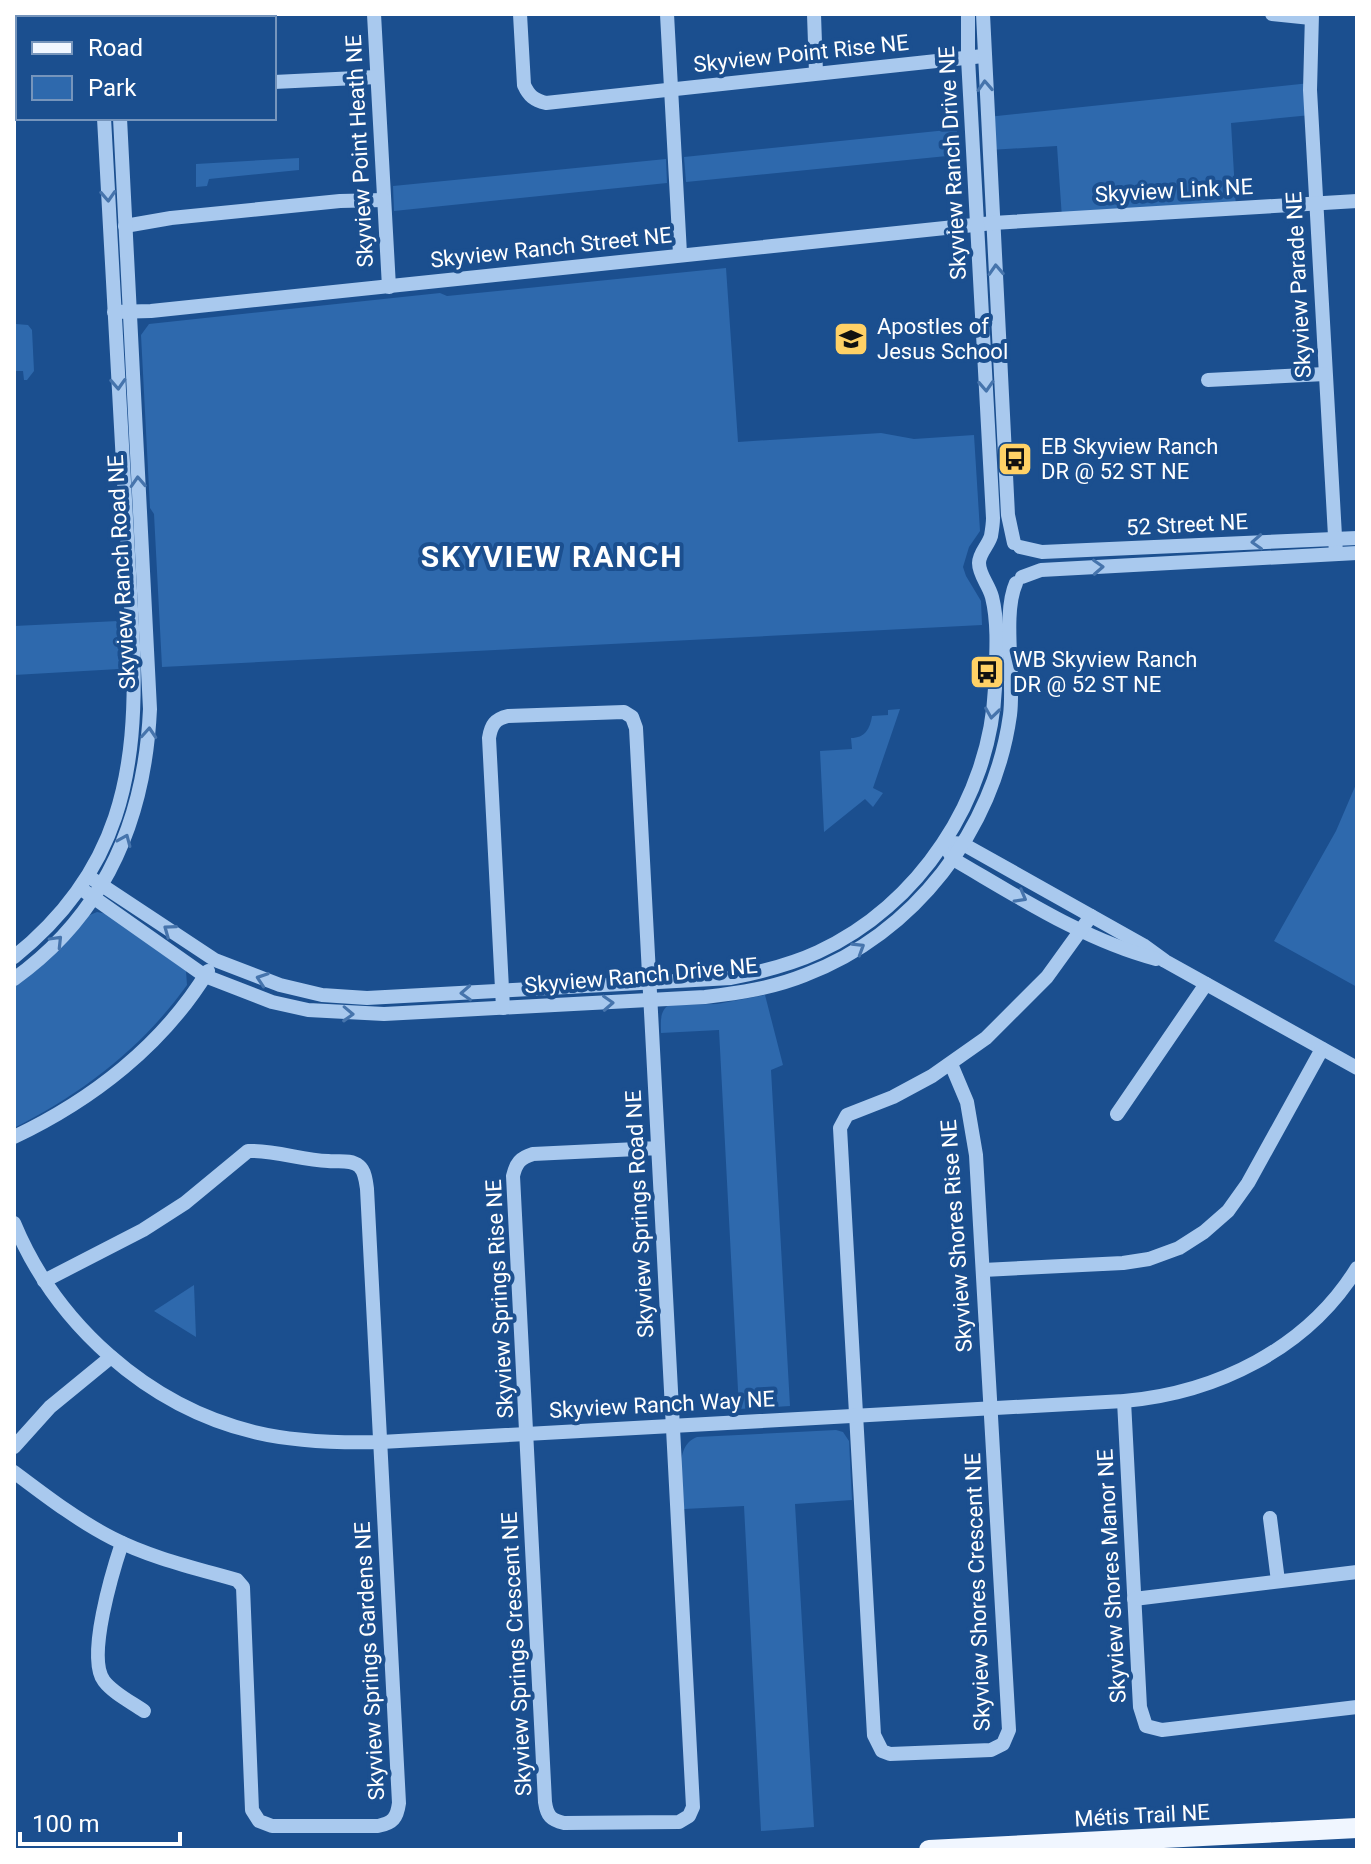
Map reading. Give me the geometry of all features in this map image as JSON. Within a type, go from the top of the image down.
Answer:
[{"type":"main road","points":[[1075,1843],[1357,1818]]},
{"type":"main road","name":"Métis Trail NE","points":[[929,1850],[1357,1828]]},
{"type":"street","name":"Skyview Point Heath NE","points":[[374,14],[389,287]]},
{"type":"street","name":"Skyview Point Rise NE","points":[[520,14],[524,85],[536,101],[546,103],[983,56]]},
{"type":"street","points":[[667,14],[680,254]]},
{"type":"street","points":[[814,14],[816,73]]},
{"type":"street","name":"Skyview Ranch Drive NE","points":[[968,14],[993,518],[991,536],[985,548]]},
{"type":"street","name":"Skyview Ranch Drive NE","points":[[983,14],[1008,515],[1017,545]]},
{"type":"street","points":[[1272,14],[1312,16]]},
{"type":"street","name":"Skyview Parade NE","points":[[1312,16],[1309,71],[1335,546]]},
{"type":"street","points":[[276,82],[377,77]]},
{"type":"street","name":"Skyview Ranch Road NE","points":[[14,979],[58,940],[103,885],[131,824],[147,754],[150,709],[122,312],[104,120]]},
{"type":"street","name":"Skyview Ranch Road NE","points":[[14,957],[48,927],[84,882],[115,821],[131,755],[135,709],[122,312],[125,226],[120,120]]},
{"type":"street","points":[[125,226],[171,218],[384,200]]},
{"type":"street","name":"Skyview Link NE","points":[[993,223],[1357,201]]},
{"type":"street","name":"Skyview Ranch Street NE","points":[[122,312],[993,223]]},
{"type":"street","points":[[1208,380],[1325,374]]},
{"type":"street","name":"52 Street NE","points":[[1019,580],[1049,570],[1335,546],[1357,538]]},
{"type":"street","points":[[998,540],[1017,545],[1026,559],[1019,580],[998,587],[986,580],[979,568],[985,548],[998,540]]},
{"type":"street","name":"52 Street NE","points":[[1017,545],[1042,552],[1335,546],[1357,553]]},
{"type":"street","name":"Skyview Ranch Drive NE","points":[[84,882],[103,885],[215,960],[280,985],[343,997],[649,984],[731,978],[769,970],[820,952],[847,936],[887,906],[924,869],[944,842],[981,764],[992,714],[995,688],[994,609],[986,580]]},
{"type":"street","name":"Skyview Ranch Drive NE","points":[[84,882],[94,898],[205,976],[272,1002],[330,1013],[384,1014],[650,1000],[734,994],[794,980],[831,965],[871,941],[910,909],[963,844],[986,798],[1004,744],[1012,692],[1010,610],[1012,593],[1019,580]]},
{"type":"street","name":"Skyview Springs Road NE","points":[[502,992],[489,738],[491,727],[499,718],[508,716],[613,711],[632,717],[636,728],[672,1426]]},
{"type":"street","points":[[944,842],[963,844],[1357,1068]]},
{"type":"street","points":[[944,842],[953,859],[1082,930],[1138,954],[1165,961]]},
{"type":"street","points":[[857,1415],[840,1128],[847,1115],[893,1097],[951,1064],[986,1038],[1028,999],[1091,916]]},
{"type":"street","points":[[14,1137],[70,1108],[158,1037],[215,960]]},
{"type":"street","points":[[1117,1114],[1206,984]]},
{"type":"street","points":[[502,992],[503,1008]]},
{"type":"street","points":[[983,1270],[1149,1259],[1179,1248],[1204,1232],[1228,1211],[1248,1183],[1322,1049]]},
{"type":"street","name":"Skyview Shores Rise NE","points":[[951,1064],[967,1102],[973,1127],[991,1408]]},
{"type":"street","name":"Skyview Springs Rise NE","points":[[527,1434],[513,1176],[515,1165],[523,1157],[533,1154],[658,1148]]},
{"type":"street","points":[[44,1281],[143,1230],[185,1203],[248,1151],[351,1162],[360,1166],[365,1174],[367,1189],[381,1442]]},
{"type":"street","name":"Skyview Ranch Way NE","points":[[14,1223],[44,1281],[76,1324],[141,1380],[183,1404],[253,1432],[308,1440],[381,1442],[1124,1401],[1196,1388],[1256,1363],[1313,1321],[1357,1268]]},
{"type":"street","points":[[14,1447],[50,1407],[111,1357]]},
{"type":"street","name":"Skyview Shores Manor NE","points":[[1124,1401],[1140,1707],[1146,1726],[1153,1730],[1357,1707]]},
{"type":"street","name":"Skyview Shores Crescent NE","points":[[857,1415],[877,1745],[890,1754],[991,1750],[1003,1744],[1009,1730],[991,1408]]},
{"type":"street","name":"Skyview Springs Crescent NE","points":[[527,1434],[547,1815],[553,1821],[564,1823],[679,1822],[689,1816],[693,1807],[672,1426]]},
{"type":"street","name":"Skyview Springs Gardens NE","points":[[14,1472],[61,1508],[122,1543],[237,1580],[243,1587],[252,1810],[259,1821],[272,1826],[389,1824],[397,1816],[399,1803],[381,1442]]},
{"type":"street","points":[[1270,1518],[1278,1581]]},
{"type":"street","points":[[122,1543],[104,1610],[99,1673],[106,1684],[144,1711]]},
{"type":"street","points":[[1134,1599],[1357,1572]]},
{"type":"green space","points":[[1310,83],[1311,115],[1231,123],[1236,208],[1062,218],[1057,146],[989,150],[987,117]]},
{"type":"green space","points":[[957,129],[957,155],[686,182],[684,157]]},
{"type":"green space","points":[[299,158],[299,170],[209,179],[207,186],[196,187],[196,164]]},
{"type":"green space","points":[[666,159],[667,183],[394,211],[393,186]]},
{"type":"green space","points":[[726,268],[738,442],[881,433],[914,439],[974,435],[980,531],[969,547],[963,567],[981,601],[982,625],[162,667],[141,335],[149,324],[440,293],[447,296]]},
{"type":"green space","points":[[16,324],[28,325],[32,330],[34,371],[27,380],[24,380],[23,371],[14,371]]},
{"type":"green space","points":[[118,621],[119,669],[14,675],[14,626]]},
{"type":"green space","points":[[900,709],[873,788],[883,793],[873,807],[865,799],[824,832],[820,751],[852,749],[851,738],[866,732],[872,716],[888,715],[888,710]]},
{"type":"green space","points":[[1357,782],[1357,987],[1274,941],[1336,831]]},
{"type":"green space","points":[[97,912],[107,914],[186,971],[187,985],[151,1029],[110,1067],[64,1100],[14,1128],[14,987],[44,963],[85,917]]},
{"type":"green space","points":[[765,995],[783,1065],[771,1070],[790,1406],[739,1409],[719,1030],[661,1033],[661,1021],[669,1005],[717,1004]]},
{"type":"green space","points":[[194,1285],[196,1337],[154,1311]]},
{"type":"green space","points":[[843,1432],[849,1441],[852,1500],[795,1504],[814,1827],[761,1831],[744,1506],[684,1509],[682,1458],[689,1442],[697,1437]]},
{"type":"place","name":"Apostles of Jesus School","points":[[851,339]]},
{"type":"place","name":"EB Skyview Ranch DR @ 52 ST NE","points":[[1015,459]]},
{"type":"place","name":"WB Skyview Ranch DR @ 52 ST NE","points":[[987,672]]},
{"type":"district","name":"SKYVIEW RANCH","points":[[552,557]]}]
